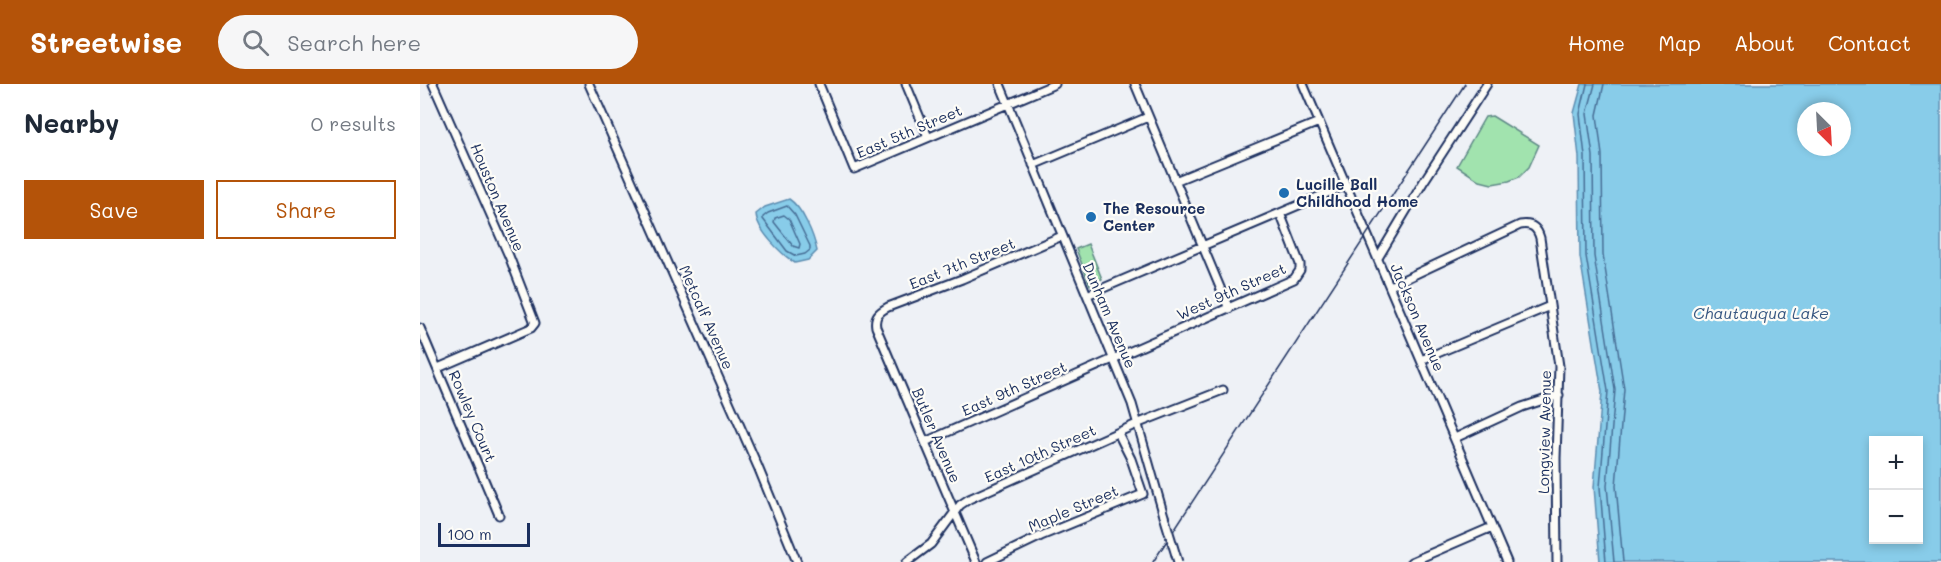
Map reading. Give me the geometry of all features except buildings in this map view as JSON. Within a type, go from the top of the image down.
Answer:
[{"type":"street","name":"Houston Avenue","points":[[433,84],[509,256],[535,323],[531,328],[438,368]]},
{"type":"street","name":"Metcalf Avenue","points":[[590,84],[753,456],[796,562]]},
{"type":"street","name":"East 5th Street","points":[[819,84],[855,169],[928,136],[1055,84]]},
{"type":"street","points":[[906,84],[928,136]]},
{"type":"street","name":"Dunham Avenue","points":[[1000,84],[1114,357],[1139,423],[1178,562]]},
{"type":"street","points":[[1135,84],[1229,309]]},
{"type":"street","name":"Jackson Avenue","points":[[1303,84],[1507,562]]},
{"type":"street","points":[[1378,258],[1424,181],[1487,84]]},
{"type":"street","points":[[1033,165],[1148,117]]},
{"type":"street","points":[[1176,181],[1319,122]]},
{"type":"street","points":[[1087,295],[1346,185]]},
{"type":"street","name":"West 9th Street","points":[[1114,357],[1287,284],[1299,274],[1300,264],[1280,213]]},
{"type":"street","name":"Longview Avenue","points":[[1390,286],[1520,225],[1531,225],[1539,232],[1559,366],[1556,458],[1557,562]]},
{"type":"street","name":"East 7th Street","points":[[876,318],[880,311],[888,307],[962,279],[1062,236]]},
{"type":"street","points":[[1421,360],[1550,306]]},
{"type":"street","name":"Butler Avenue","points":[[876,318],[876,327],[976,562]]},
{"type":"street","name":"Rowley Court","points":[[420,328],[499,515]]},
{"type":"street","name":"East 9th Street","points":[[925,442],[1037,394],[1114,357]]},
{"type":"street","name":"East 10th Street","points":[[907,562],[931,544],[955,512],[969,499],[1139,423],[1223,390]]},
{"type":"street","points":[[1455,438],[1522,407],[1558,395]]},
{"type":"street","name":"Maple Street","points":[[987,562],[1041,536],[1143,494],[1131,459],[1118,433]]},
{"type":"street","points":[[1411,562],[1492,527]]},
{"type":"green space","points":[[1492,116],[1539,145],[1529,167],[1519,177],[1492,184],[1480,181],[1457,166],[1485,117]]},
{"type":"green space","points":[[1088,244],[1102,279],[1090,285],[1076,249]]},
{"type":"water","name":"Chautauqua Lake","points":[[1582,84],[1941,84],[1941,562],[1600,562],[1594,487],[1602,392],[1580,257],[1579,157],[1574,113]]},
{"type":"water","points":[[789,199],[803,215],[811,230],[817,251],[808,260],[795,263],[771,241],[757,220],[756,214],[765,207]]},
{"type":"railway","points":[[1153,562],[1465,84]]},
{"type":"place","name":"Lucille Ball Childhood Home","points":[[1284,193]]},
{"type":"place","name":"The Resource Center","points":[[1091,217]]}]
